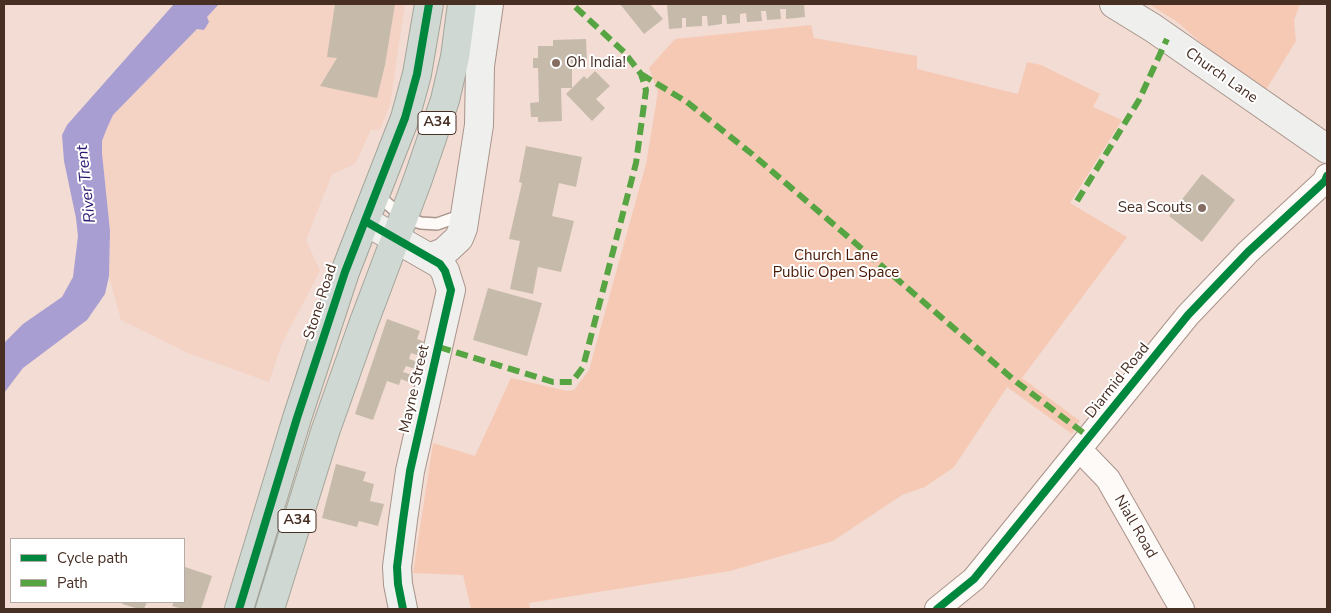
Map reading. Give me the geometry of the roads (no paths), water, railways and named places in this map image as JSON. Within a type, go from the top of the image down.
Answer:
[{"type":"highway","name":"Stone Road","points":[[239,609],[294,428],[342,281],[405,118],[417,74],[429,4]]},
{"type":"highway","name":"A34","points":[[270,609],[325,432],[445,100],[455,57],[462,4]]},
{"type":"street","points":[[431,257],[444,252],[459,238],[467,210],[479,125],[480,66],[490,4]]},
{"type":"street","name":"Church Lane","points":[[1114,4],[1153,28],[1327,149]]},
{"type":"street","name":"Diarmid Road","points":[[937,609],[974,579],[1188,315],[1248,252],[1326,178]]},
{"type":"street","name":"Mayne Street","points":[[365,221],[399,228],[446,271],[451,290],[410,471],[397,567],[403,609]]},
{"type":"street","name":"Niall Road","points":[[1080,450],[1108,479],[1182,609]]},
{"type":"lane","points":[[375,194],[399,228],[421,223],[437,224],[454,218],[467,210]]},
{"type":"water","name":"River Trent","points":[[174,4],[219,4],[207,17],[209,22],[204,30],[197,29],[113,115],[107,128],[102,141],[110,231],[109,276],[105,294],[87,320],[23,368],[4,393],[4,343],[23,324],[62,297],[73,277],[78,236],[64,161],[62,135],[67,125]]},
{"type":"place","name":"Oh India!","points":[[556,63]]},
{"type":"place","name":"Sea Scouts","points":[[1202,208]]},
{"type":"park label","name":"Church Lane Public Open Space","points":[[836,264]]}]
